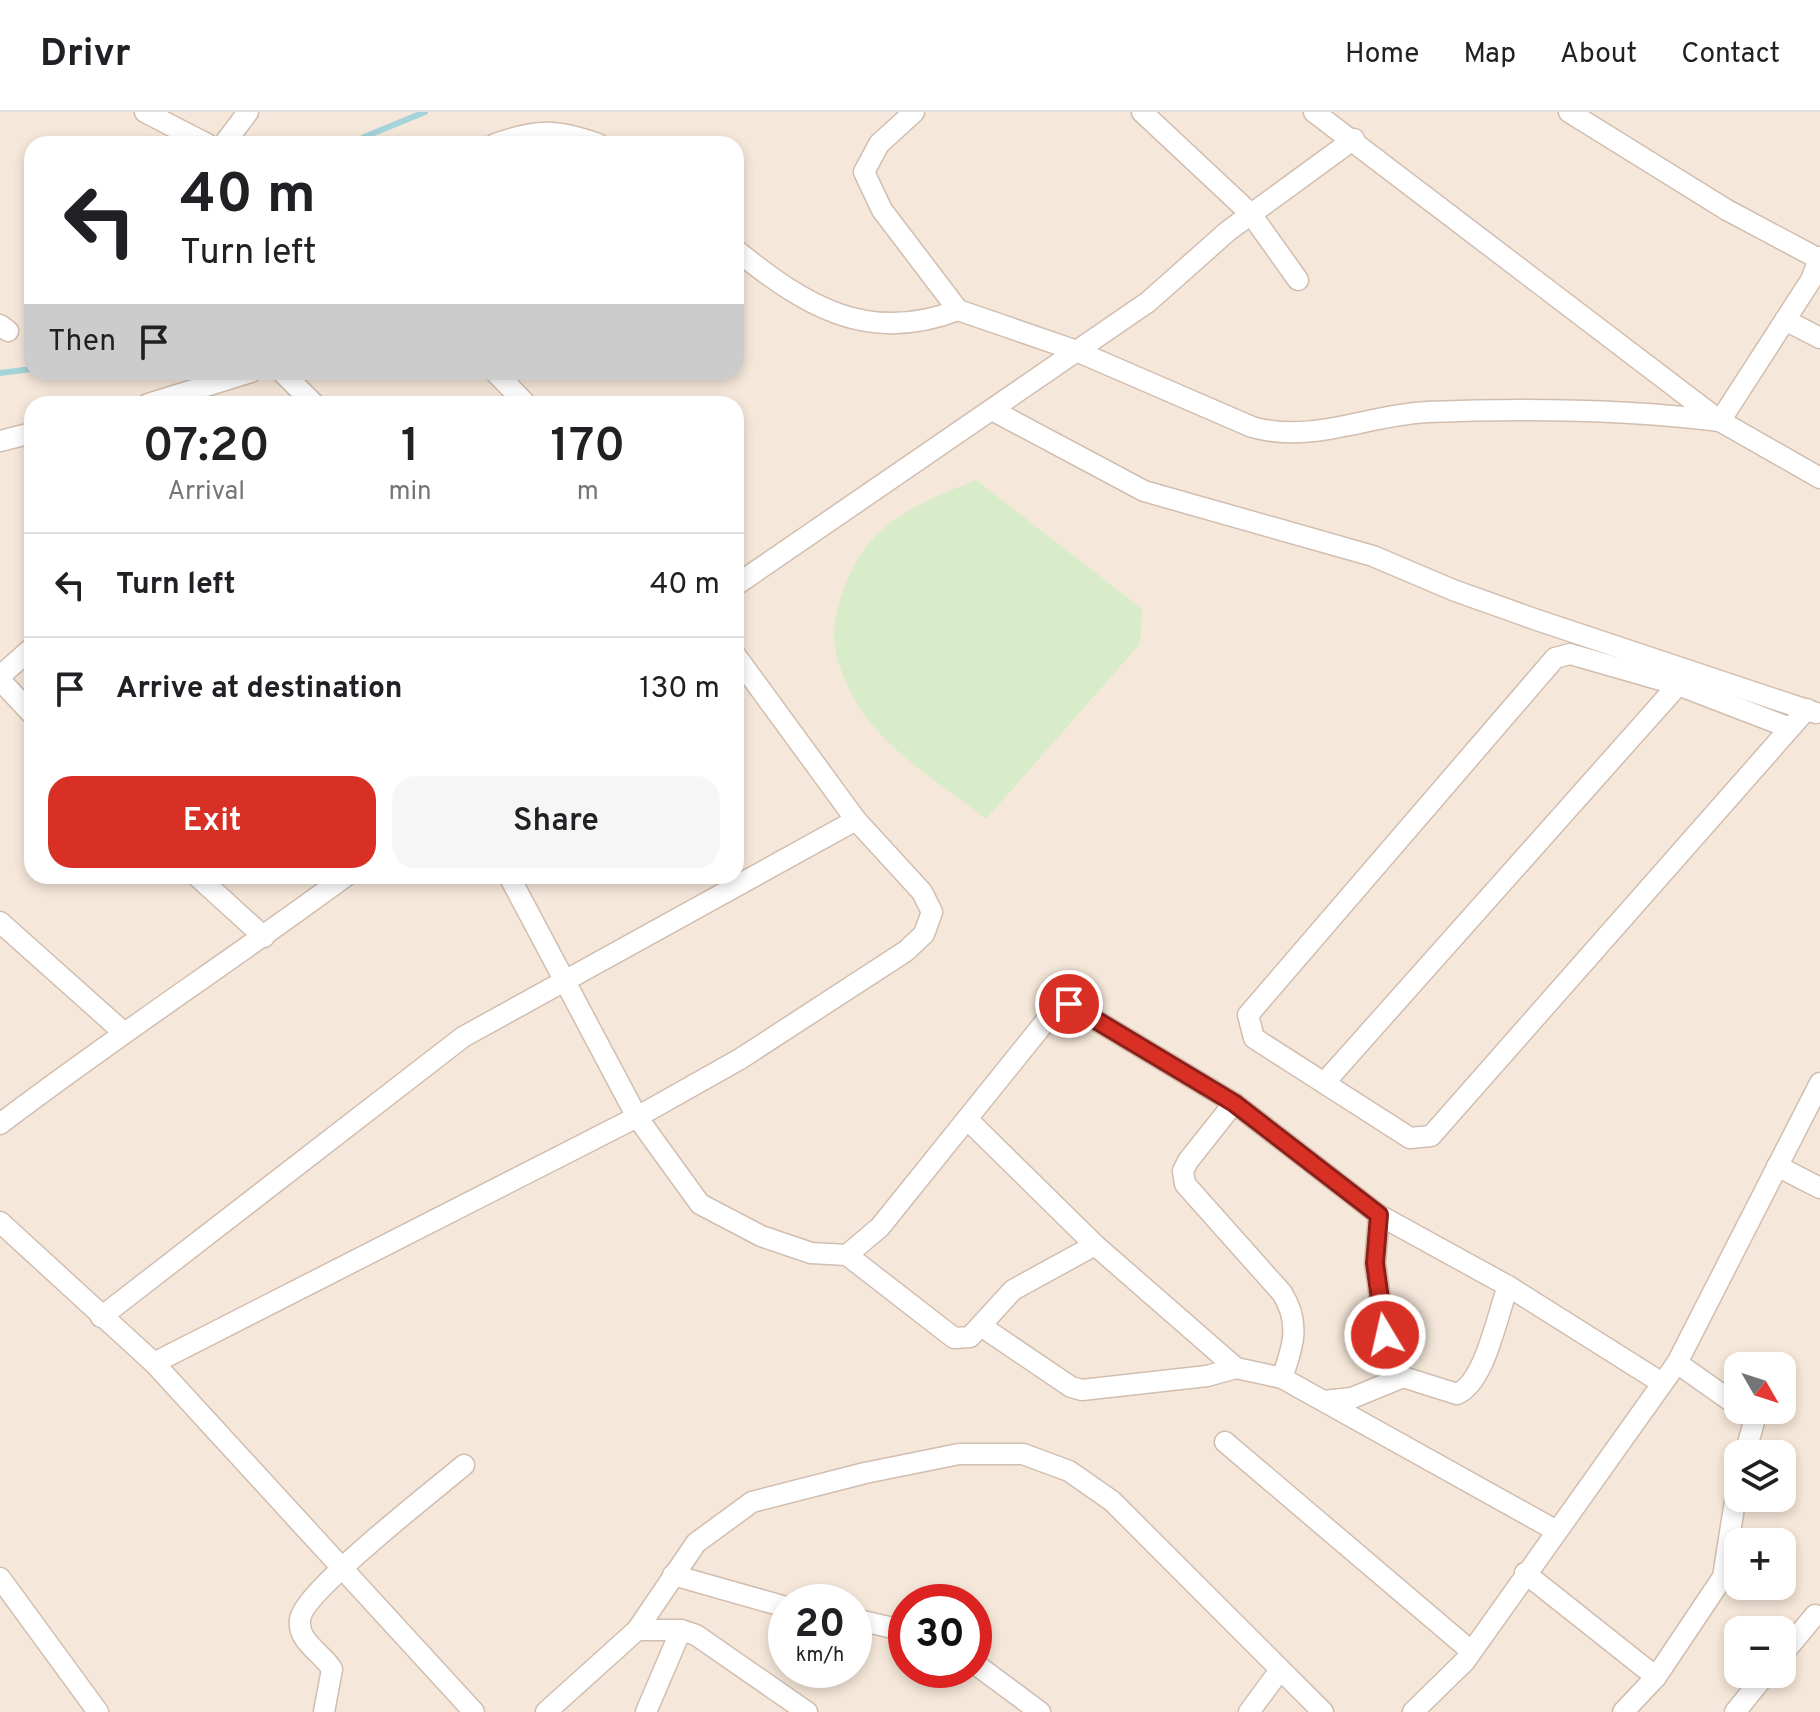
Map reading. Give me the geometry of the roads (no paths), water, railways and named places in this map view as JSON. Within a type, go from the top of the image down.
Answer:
[{"type":"street","points":[[145,112],[192,136]]},
{"type":"street","points":[[230,136],[248,112]]},
{"type":"street","points":[[914,112],[879,144],[864,172],[882,210],[958,310],[1074,350],[1252,427],[1276,434],[1304,435],[1425,412],[1539,409],[1641,411],[1720,421]]},
{"type":"street","points":[[1142,112],[1251,214],[1298,280]]},
{"type":"street","points":[[1314,112],[1354,139],[1720,421],[1820,478]]},
{"type":"street","points":[[1569,112],[1727,210],[1820,258],[1815,282],[1785,320],[1720,421]]},
{"type":"street","points":[[518,136],[562,131],[576,136]]},
{"type":"street","points":[[744,580],[1148,302],[1251,214],[1354,139]]},
{"type":"street","points":[[744,256],[784,289],[846,319],[929,321],[958,310]]},
{"type":"street","points":[[1785,320],[1820,338]]},
{"type":"street","points":[[174,396],[225,380]]},
{"type":"street","points":[[290,380],[306,396]]},
{"type":"street","points":[[503,380],[518,396]]},
{"type":"street","points":[[992,410],[1144,491],[1373,556],[1453,590],[1537,620],[1814,712]]},
{"type":"street","points":[[0,441],[24,435]]},
{"type":"street","points":[[1790,728],[1678,685],[1570,654],[1555,658],[1248,1015],[1254,1038],[1410,1138],[1431,1136],[1790,728],[1814,712]]},
{"type":"street","points":[[24,656],[0,678],[24,705]]},
{"type":"street","points":[[154,1363],[637,1117],[740,1059],[906,951],[924,934],[932,912],[922,892],[856,820],[744,667]]},
{"type":"street","points":[[1325,1082],[1678,685]]},
{"type":"street","points":[[744,882],[856,820]]},
{"type":"street","points":[[206,884],[264,937]]},
{"type":"street","points":[[0,1124],[122,1031],[264,937],[335,884]]},
{"type":"street","points":[[513,884],[637,1117],[700,1204],[761,1236],[811,1253],[847,1255],[954,1338],[970,1337],[1013,1290],[1095,1245]]},
{"type":"street","points":[[101,1317],[463,1037],[740,884]]},
{"type":"street","points":[[0,922],[122,1031]]},
{"type":"street","points":[[847,1255],[880,1227],[1053,1012],[1069,1004],[1234,1103],[1379,1215],[1508,1286],[1662,1383]]},
{"type":"street","points":[[1413,1712],[1471,1651],[1677,1363],[1743,1240],[1820,1083]]},
{"type":"street","points":[[1234,1103],[1188,1161],[1183,1171],[1185,1184],[1282,1293],[1293,1311],[1294,1343],[1282,1378]]},
{"type":"street","points":[[967,1119],[1095,1245],[1236,1368]]},
{"type":"street","points":[[1777,1166],[1820,1188]]},
{"type":"street","points":[[1379,1215],[1375,1263],[1385,1335]]},
{"type":"street","points":[[0,1222],[154,1363],[474,1712]]},
{"type":"street","points":[[1324,1401],[1352,1398],[1403,1377],[1457,1394],[1467,1390],[1480,1373],[1508,1286]]},
{"type":"street","points":[[981,1326],[1071,1387],[1082,1390],[1207,1376],[1236,1368],[1282,1378],[1555,1530]]},
{"type":"street","points":[[1677,1363],[1724,1396]]},
{"type":"street","points":[[1225,1442],[1471,1651]]},
{"type":"street","points":[[546,1712],[637,1630],[696,1543],[752,1502],[865,1473],[959,1454],[1023,1454],[1069,1471],[1112,1501],[1323,1712]]},
{"type":"street","points":[[324,1712],[332,1669],[305,1640],[299,1623],[302,1608],[342,1569],[464,1465]]},
{"type":"street","points":[[1623,1712],[1656,1677],[1723,1577],[1733,1512]]},
{"type":"street","points":[[1525,1573],[1656,1677]]},
{"type":"street","points":[[673,1575],[768,1602]]},
{"type":"street","points":[[0,1578],[98,1712]]},
{"type":"street","points":[[1796,1638],[1815,1615]]},
{"type":"street","points":[[637,1630],[681,1630],[696,1635],[807,1712]]},
{"type":"street","points":[[646,1712],[681,1630]]},
{"type":"street","points":[[1249,1712],[1280,1670]]},
{"type":"street","points":[[992,1676],[1040,1712]]},
{"type":"street","points":[[1735,1712],[1755,1688]]},
{"type":"waterway","points":[[366,136],[425,112]]},
{"type":"waterway","points":[[0,373],[24,370]]}]
